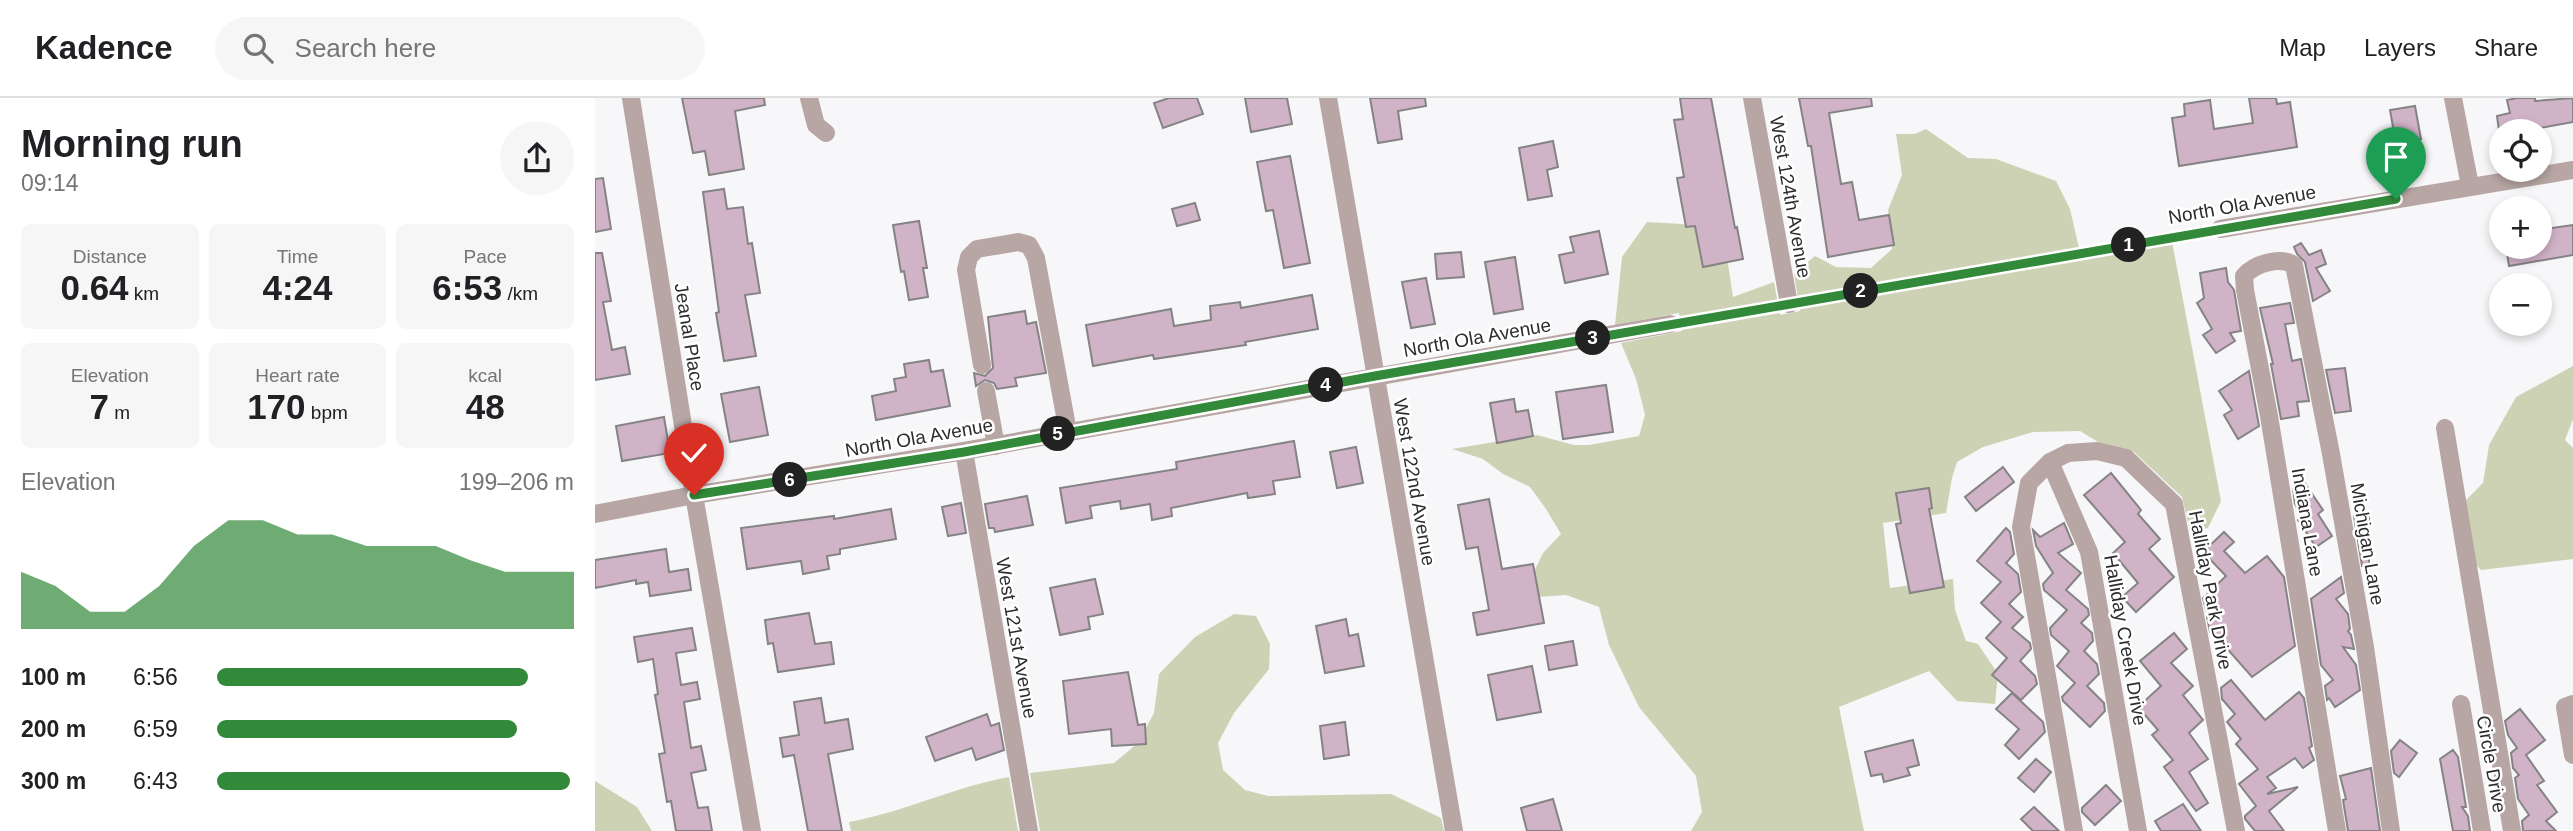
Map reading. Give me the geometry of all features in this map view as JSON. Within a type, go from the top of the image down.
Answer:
[{"type":"street","name":"Jeanal Place","points":[[631,98],[694,495],[752,831]]},
{"type":"street","points":[[809,98],[816,125],[826,133]]},
{"type":"street","name":"West 122nd Avenue","points":[[1328,98],[1454,831]]},
{"type":"street","name":"West 124th Avenue","points":[[1752,98],[1789,304]]},
{"type":"street","points":[[2453,98],[2470,186]]},
{"type":"street","name":"North Ola Avenue","points":[[2220,229],[2573,170]]},
{"type":"street","points":[[982,365],[966,270],[969,257],[977,249],[1018,242],[1029,245],[1036,258],[1068,432]]},
{"type":"street","name":"Indiana Lane","points":[[2294,265],[2288,261],[2276,261],[2251,267],[2244,276],[2244,283],[2269,416],[2337,831]]},
{"type":"street","name":"Michigan Lane","points":[[2294,265],[2365,647],[2391,831]]},
{"type":"street","name":"North Ola Avenue","points":[[595,514],[694,495],[964,452],[1671,324]]},
{"type":"street","points":[[986,391],[996,446]]},
{"type":"street","points":[[2445,428],[2512,831]]},
{"type":"street","name":"Halliday Park Drive","points":[[2050,462],[2068,453],[2097,451],[2126,458],[2174,504],[2236,831]]},
{"type":"street","name":"West 121st Avenue","points":[[964,452],[1029,831]]},
{"type":"street","points":[[2050,462],[2029,484],[2021,527],[2074,831]]},
{"type":"street","name":"Halliday Creek Drive","points":[[2050,462],[2089,552],[2138,831]]},
{"type":"street","name":"Circle Drive","points":[[2461,704],[2483,831]]},
{"type":"street","points":[[2569,705],[2573,755]]},
{"type":"path","name":"North Ola Avenue","points":[[1671,324],[2220,229]]},
{"type":"green space","points":[[1926,129],[1968,158],[1996,159],[2056,181],[2070,209],[2079,248],[2170,231],[2221,501],[2208,528],[2190,532],[2182,497],[2134,452],[2098,442],[2080,431],[2033,432],[1983,447],[1957,462],[1946,513],[1883,523],[1890,588],[1953,579],[1955,610],[1966,641],[1978,644],[1998,674],[1995,704],[1957,701],[1929,671],[1839,707],[1864,831],[1691,831],[1702,812],[1696,776],[1639,707],[1609,645],[1599,607],[1566,595],[1538,597],[1527,586],[1543,553],[1561,534],[1546,509],[1530,487],[1503,474],[1483,459],[1452,449],[1537,435],[1574,445],[1639,436],[1645,415],[1636,379],[1621,343],[1682,331],[1679,313],[1615,325],[1622,257],[1647,222],[1699,225],[1725,244],[1733,297],[1774,282],[1780,315],[1800,311],[1794,274],[1815,256],[1836,267],[1871,268],[1892,249],[1888,210],[1902,175],[1896,134],[1915,134]]},
{"type":"green space","points":[[2573,366],[2573,419],[2565,440],[2573,448],[2573,559],[2481,570],[2458,543],[2460,506],[2483,483],[2489,445],[2516,397]]},
{"type":"green space","points":[[1234,614],[1256,616],[1270,644],[1269,669],[1234,713],[1218,743],[1223,770],[1245,790],[1268,796],[1391,794],[1441,818],[1444,831],[1040,831],[1030,773],[1114,763],[1138,743],[1154,713],[1159,674],[1195,637]]},
{"type":"green space","points":[[1009,777],[1018,831],[851,831],[849,822]]},
{"type":"green space","points":[[595,781],[637,807],[652,831],[595,831]]},
{"type":"building","points":[[682,98],[764,98],[765,105],[735,111],[744,169],[709,175],[705,151],[693,153]]},
{"type":"building","points":[[1169,98],[1197,98],[1203,114],[1163,128],[1154,103]]},
{"type":"building","points":[[1245,98],[1287,98],[1292,124],[1251,132]]},
{"type":"building","points":[[1370,98],[1425,98],[1426,106],[1398,111],[1402,139],[1378,143]]},
{"type":"building","points":[[1680,98],[1711,98],[1743,259],[1703,267],[1695,226],[1686,227],[1677,178],[1684,177],[1674,120],[1683,119]]},
{"type":"building","points":[[1799,98],[1871,98],[1872,106],[1829,113],[1841,184],[1852,182],[1859,220],[1889,215],[1894,245],[1828,257],[1811,146],[1808,146]]},
{"type":"building","points":[[2249,98],[2276,98],[2277,104],[2290,102],[2297,147],[2179,166],[2172,118],[2185,116],[2184,104],[2210,100],[2214,129],[2253,123]]},
{"type":"building","points":[[2573,98],[2573,122],[2552,126],[2552,119],[2497,119],[2497,116],[2510,113],[2507,100]]},
{"type":"building","points":[[2415,106],[2421,139],[2396,144],[2390,110]]},
{"type":"building","points":[[1553,141],[1558,167],[1547,170],[1552,196],[1528,200],[1519,148]]},
{"type":"building","points":[[1290,156],[1310,263],[1284,268],[1273,210],[1266,211],[1257,162]]},
{"type":"building","points":[[603,178],[611,229],[595,232],[595,179]]},
{"type":"building","points":[[724,189],[727,209],[743,207],[748,244],[752,243],[760,293],[745,295],[756,356],[724,361],[703,192]]},
{"type":"building","points":[[1195,203],[1200,220],[1177,226],[1172,209]]},
{"type":"building","points":[[919,221],[927,268],[923,268],[928,297],[909,300],[893,225]]},
{"type":"building","points":[[2573,225],[2573,255],[2552,259],[2552,228]]},
{"type":"building","points":[[1599,231],[1608,274],[1565,283],[1559,255],[1574,252],[1570,237]]},
{"type":"building","points":[[2301,243],[2309,255],[2321,250],[2326,264],[2316,268],[2330,291],[2313,301],[2305,262],[2294,247]]},
{"type":"building","points":[[1461,252],[1464,277],[1437,279],[1435,254]]},
{"type":"building","points":[[595,253],[602,253],[611,301],[603,302],[612,350],[625,347],[630,374],[595,380]]},
{"type":"building","points":[[1515,257],[1523,309],[1494,314],[1485,262]]},
{"type":"building","points":[[2508,259],[2550,259],[2509,266]]},
{"type":"building","points":[[2226,268],[2228,282],[2234,290],[2241,331],[2230,333],[2235,341],[2216,353],[2203,335],[2212,329],[2197,303],[2204,298],[2200,273]]},
{"type":"building","points":[[1426,278],[1435,324],[1411,328],[1402,282]]},
{"type":"building","points":[[1312,295],[1318,329],[1245,342],[1246,345],[1154,359],[1153,355],[1093,366],[1086,325],[1171,309],[1174,326],[1211,320],[1210,306],[1240,302],[1241,308]]},
{"type":"building","points":[[2290,303],[2294,323],[2285,324],[2292,361],[2301,359],[2309,401],[2297,402],[2299,416],[2281,419],[2273,364],[2260,308]]},
{"type":"building","points":[[1025,311],[1027,324],[1036,322],[1046,373],[1015,378],[1017,386],[997,389],[994,383],[985,380],[976,386],[974,373],[985,376],[993,368],[988,317]]},
{"type":"building","points":[[929,360],[931,372],[943,370],[950,406],[876,420],[872,396],[896,391],[894,379],[906,377],[904,364]]},
{"type":"building","points":[[2345,368],[2351,411],[2335,413],[2326,370]]},
{"type":"building","points":[[2249,371],[2259,426],[2238,439],[2224,415],[2232,410],[2219,391]]},
{"type":"building","points":[[1606,385],[1613,432],[1563,439],[1556,392]]},
{"type":"building","points":[[759,387],[768,435],[730,442],[721,394]]},
{"type":"building","points":[[1514,399],[1516,412],[1528,410],[1533,436],[1497,443],[1490,403]]},
{"type":"building","points":[[664,417],[670,453],[622,461],[616,426]]},
{"type":"building","points":[[1294,441],[1300,477],[1273,481],[1275,494],[1248,498],[1247,493],[1171,508],[1172,516],[1152,520],[1150,504],[1121,509],[1120,501],[1090,506],[1092,518],[1066,523],[1060,488],[1177,469],[1176,462]]},
{"type":"building","points":[[1356,447],[1363,483],[1337,488],[1330,452]]},
{"type":"building","points":[[2003,467],[2014,482],[1976,511],[1965,497]]},
{"type":"building","points":[[2111,473],[2141,510],[2138,514],[2160,539],[2149,549],[2174,577],[2136,612],[2122,597],[2138,583],[2113,553],[2125,542],[2084,495]]},
{"type":"building","points":[[2304,482],[2323,510],[2318,514],[2332,536],[2316,547],[2298,520],[2302,515],[2295,504],[2293,489]]},
{"type":"building","points":[[1929,488],[1932,508],[1929,509],[1944,587],[1910,593],[1896,524],[1901,523],[1896,493]]},
{"type":"building","points":[[1027,496],[1033,525],[995,532],[994,528],[989,528],[985,504]]},
{"type":"building","points":[[1489,499],[1502,569],[1533,564],[1544,623],[1477,635],[1473,613],[1489,610],[1478,547],[1466,549],[1458,505]]},
{"type":"building","points":[[961,503],[966,533],[948,536],[942,507]]},
{"type":"building","points":[[891,509],[896,539],[840,549],[840,554],[827,556],[829,569],[803,574],[801,561],[747,569],[741,528],[834,516],[834,519]]},
{"type":"building","points":[[2354,516],[2369,517],[2369,566],[2362,566]]},
{"type":"building","points":[[2064,523],[2073,544],[2058,553],[2081,573],[2066,590],[2088,609],[2089,615],[2081,623],[2092,633],[2093,641],[2084,651],[2097,664],[2099,674],[2087,686],[2104,703],[2105,711],[2090,727],[2063,701],[2062,697],[2075,683],[2057,666],[2069,651],[2051,635],[2050,628],[2067,610],[2044,590],[2043,584],[2053,573],[2036,546],[2033,530],[2040,537]]},
{"type":"building","points":[[2006,528],[2010,532],[2014,554],[2006,563],[2018,574],[2021,592],[2009,604],[2023,617],[2012,628],[2030,643],[2031,649],[2020,661],[2035,676],[2037,684],[2021,700],[1992,675],[2007,658],[1986,638],[2001,622],[1981,603],[2001,582],[1977,561]]},
{"type":"building","points":[[2224,532],[2234,542],[2224,551],[2245,573],[2267,556],[2284,577],[2295,646],[2252,677],[2210,632],[2207,617],[2210,615],[2203,598],[2226,576],[2203,552]]},
{"type":"building","points":[[666,549],[669,572],[688,569],[691,590],[650,596],[648,582],[636,584],[636,580],[595,588],[595,560]]},
{"type":"building","points":[[2341,577],[2344,593],[2336,599],[2348,614],[2348,631],[2354,649],[2343,647],[2356,665],[2360,690],[2335,707],[2329,698],[2327,700],[2325,686],[2333,680],[2321,665],[2311,599]]},
{"type":"building","points":[[1095,579],[1103,614],[1088,617],[1090,629],[1060,635],[1050,588]]},
{"type":"building","points":[[809,613],[815,644],[831,642],[834,664],[778,672],[773,643],[768,644],[765,620]]},
{"type":"building","points":[[1346,619],[1349,636],[1358,634],[1364,666],[1325,673],[1316,626]]},
{"type":"building","points":[[692,628],[696,650],[676,653],[681,685],[697,682],[700,699],[684,702],[691,748],[701,746],[706,770],[691,773],[698,808],[708,807],[712,831],[676,831],[671,801],[667,802],[659,754],[665,753],[655,695],[658,694],[653,659],[638,662],[634,637]]},
{"type":"building","points":[[2174,633],[2187,649],[2171,663],[2193,686],[2183,695],[2203,720],[2189,733],[2208,759],[2189,772],[2208,803],[2196,811],[2164,767],[2173,760],[2152,735],[2158,730],[2138,707],[2161,686],[2140,661]]},
{"type":"building","points":[[1573,641],[1577,665],[1549,670],[1545,646]]},
{"type":"building","points":[[1532,666],[1541,712],[1497,720],[1488,675]]},
{"type":"building","points":[[1128,672],[1138,725],[1145,724],[1146,744],[1112,746],[1111,729],[1069,734],[1063,681]]},
{"type":"building","points":[[2231,680],[2265,720],[2299,692],[2304,698],[2312,746],[2309,748],[2314,760],[2303,768],[2295,758],[2267,777],[2276,788],[2267,794],[2298,787],[2269,811],[2284,831],[2255,831],[2245,819],[2256,806],[2239,784],[2258,769],[2236,744],[2241,739],[2227,722],[2235,714],[2222,699],[2221,688]]},
{"type":"building","points":[[2012,693],[2043,722],[2045,732],[2019,759],[2005,745],[2019,729],[1996,709]]},
{"type":"building","points":[[821,698],[825,723],[848,719],[853,749],[828,754],[842,831],[808,831],[794,755],[783,757],[780,738],[799,735],[794,702]]},
{"type":"building","points":[[2520,709],[2545,740],[2526,755],[2544,781],[2537,785],[2557,812],[2546,821],[2556,831],[2523,831],[2522,821],[2529,815],[2518,799],[2515,778],[2519,775],[2513,768],[2511,753],[2517,748],[2508,735],[2505,721]]},
{"type":"building","points":[[987,714],[991,726],[999,723],[1004,750],[976,760],[972,748],[935,761],[926,737]]},
{"type":"building","points":[[1345,722],[1349,755],[1324,759],[1320,726]]},
{"type":"building","points":[[1913,740],[1919,765],[1907,768],[1910,775],[1884,782],[1882,774],[1871,776],[1865,752]]},
{"type":"building","points":[[2400,740],[2417,753],[2399,777],[2394,773],[2391,751]]},
{"type":"building","points":[[2453,750],[2458,757],[2466,807],[2462,807],[2468,816],[2470,831],[2453,831],[2440,759]]},
{"type":"building","points":[[2036,759],[2051,772],[2034,792],[2018,778]]},
{"type":"building","points":[[2371,768],[2380,831],[2348,831],[2343,800],[2346,799],[2340,776]]},
{"type":"building","points":[[2106,785],[2121,801],[2095,825],[2082,812],[2082,808]]},
{"type":"building","points":[[1553,799],[1562,831],[1527,831],[1521,808]]},
{"type":"building","points":[[2183,804],[2201,831],[2161,831],[2155,821]]},
{"type":"building","points":[[2034,807],[2059,831],[2033,831],[2021,819]]},
{"type":"route","points":[[694,495],[964,452],[1375,376],[2396,199]]}]
